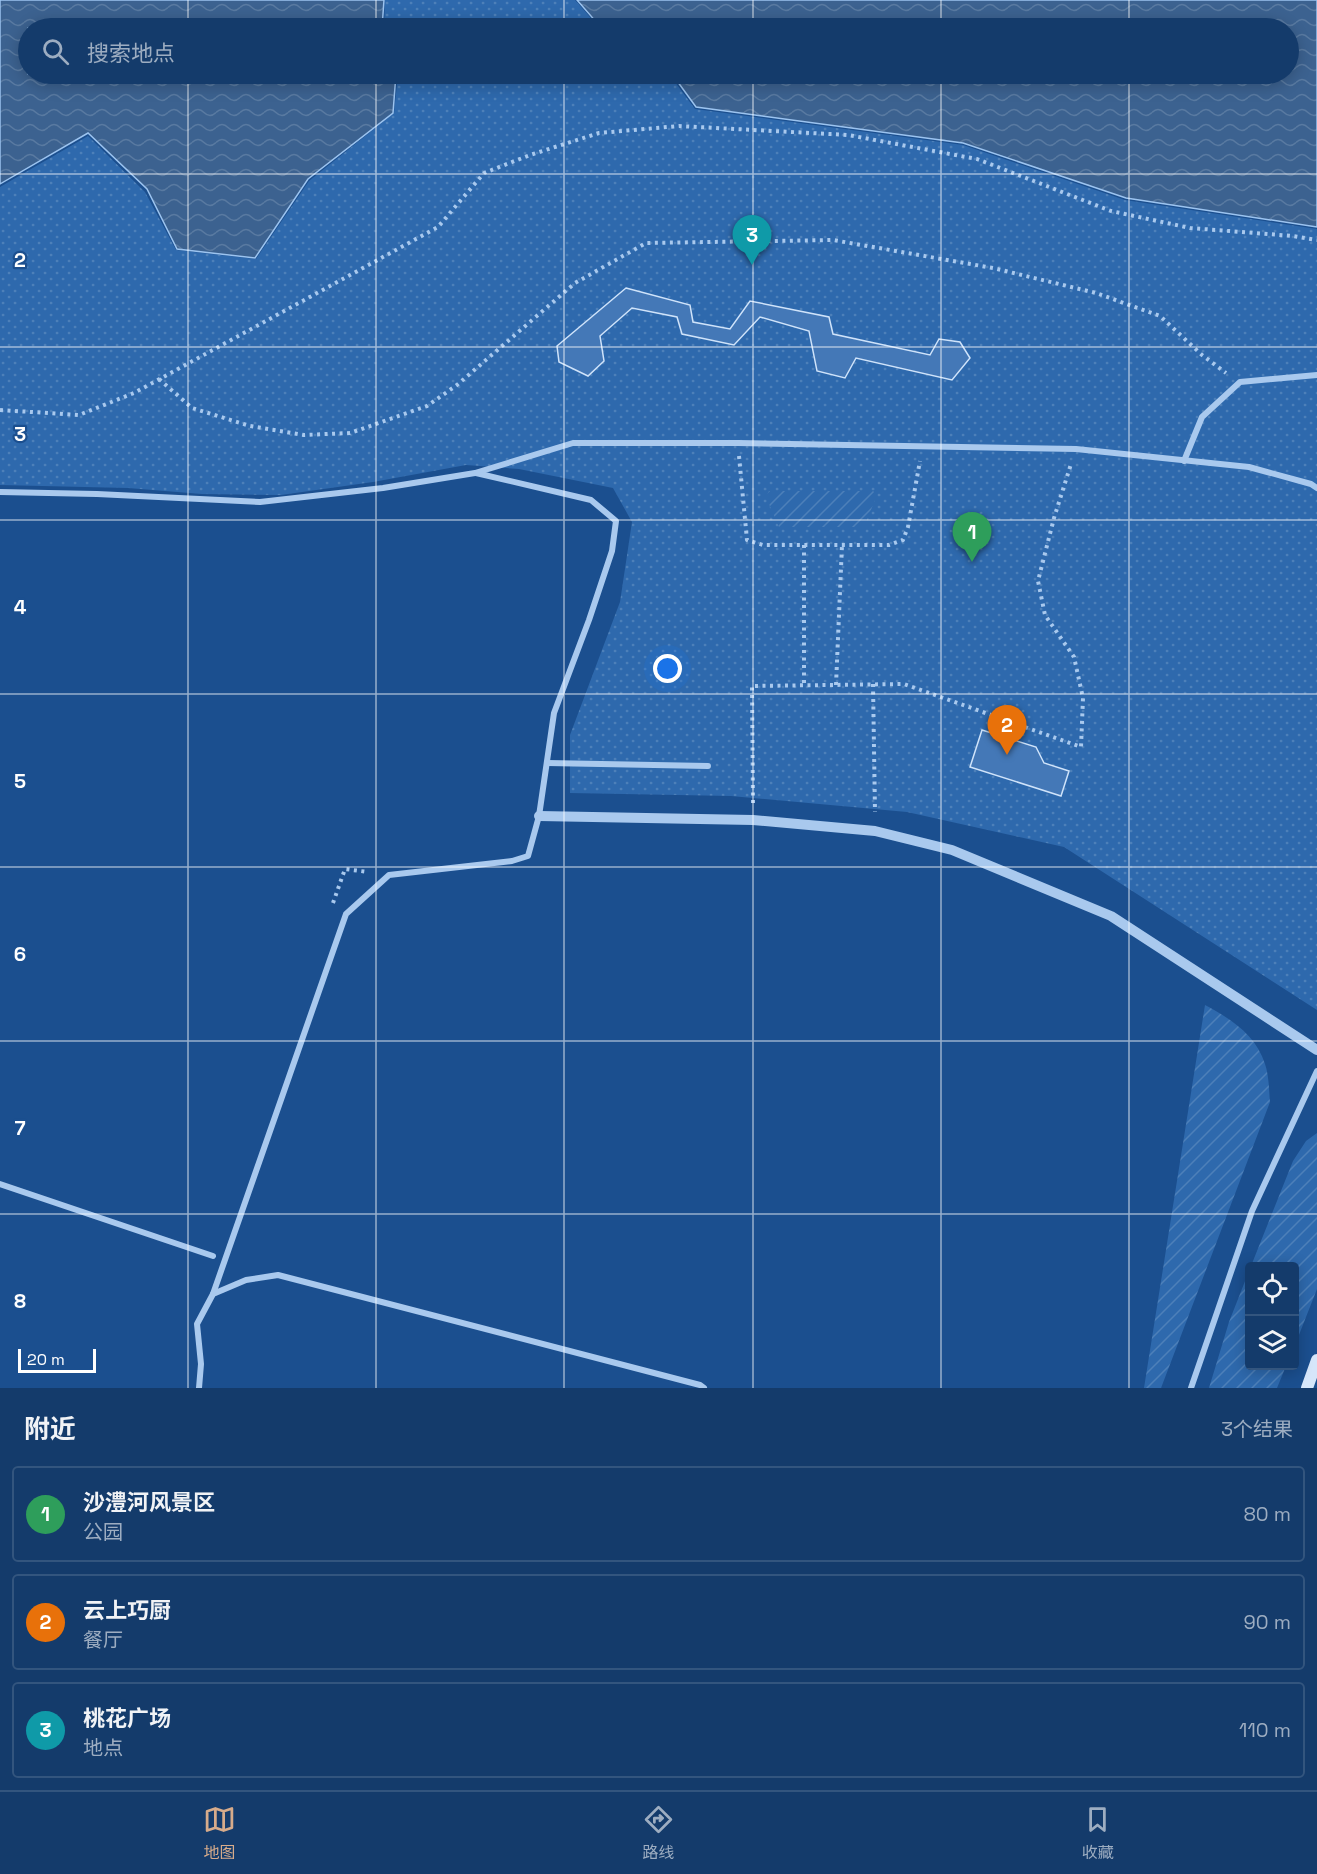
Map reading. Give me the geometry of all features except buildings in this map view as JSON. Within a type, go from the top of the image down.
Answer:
[{"type":"main road","points":[[1307,1388],[1317,1360]]},
{"type":"street","points":[[1184,461],[1202,417],[1240,382],[1317,375]]},
{"type":"street","points":[[0,492],[260,502],[382,488],[475,473],[573,443],[738,442],[1076,449],[1249,467],[1311,484],[1317,488]]},
{"type":"street","points":[[199,1388],[201,1364],[197,1324],[213,1294],[346,914],[389,875],[512,861],[528,856],[540,816],[554,713],[612,551],[616,521],[591,500],[475,473]]},
{"type":"street","points":[[547,763],[708,766]]},
{"type":"street","points":[[540,816],[753,820],[876,831],[952,850],[1111,916],[1317,1050]]},
{"type":"street","points":[[1191,1388],[1252,1211],[1317,1071]]},
{"type":"street","points":[[0,1184],[213,1256]]},
{"type":"street","points":[[213,1294],[246,1280],[278,1275],[700,1385],[704,1388]]},
{"type":"path","points":[[0,410],[79,415],[134,393],[438,227],[484,173],[530,154],[599,133],[679,126],[848,135],[977,159],[1112,211],[1191,228],[1317,240]]},
{"type":"path","points":[[159,379],[192,408],[250,426],[304,435],[350,433],[427,406],[457,385],[575,283],[646,243],[833,240],[993,268],[1096,293],[1160,316],[1202,355],[1240,382]]},
{"type":"path","points":[[738,442],[747,540],[763,545],[889,545],[903,540],[908,527],[923,445]]},
{"type":"path","points":[[753,820],[752,686],[904,684],[1081,747],[1083,699],[1074,657],[1045,615],[1038,581],[1054,518],[1076,449]]},
{"type":"path","points":[[804,545],[804,685]]},
{"type":"path","points":[[836,685],[842,545]]},
{"type":"path","points":[[873,684],[876,831]]},
{"type":"shaded area","points":[[385,0],[575,0],[591,18],[384,18]]},
{"type":"shaded area","points":[[397,84],[676,84],[695,109],[963,145],[1125,200],[1317,229],[1317,1010],[1064,847],[907,812],[731,796],[570,793],[570,735],[620,602],[632,522],[613,488],[519,469],[466,465],[373,482],[281,495],[202,494],[128,488],[0,485],[0,187],[88,136],[145,192],[176,250],[256,259],[309,181],[394,113]]},
{"type":"shaded area","points":[[769,491],[873,491],[877,495],[864,527],[779,527],[766,497]]},
{"type":"shaded area","points":[[1205,1005],[1233,1022],[1249,1036],[1261,1054],[1266,1069],[1270,1102],[1161,1388],[1144,1388]]},
{"type":"shaded area","points":[[1317,1133],[1317,1289],[1299,1335],[1299,1262],[1253,1262],[1293,1161],[1306,1141]]},
{"type":"shaded area","points":[[1245,1281],[1245,1370],[1284,1370],[1277,1388],[1209,1388],[1229,1322]]},
{"type":"water","points":[[0,0],[384,0],[383,18],[18,18],[18,84],[395,84],[393,113],[308,179],[255,258],[177,249],[147,189],[88,133],[0,184]]},
{"type":"water","points":[[577,0],[1317,0],[1317,227],[1126,198],[963,143],[696,107],[679,84],[1299,84],[1299,18],[593,18]]},
{"type":"place","name":"桃花广场","points":[[752,265]]},
{"type":"place","name":"沙澧河风景区","points":[[972,562]]},
{"type":"place","name":"云上巧厨","points":[[1007,755]]}]
